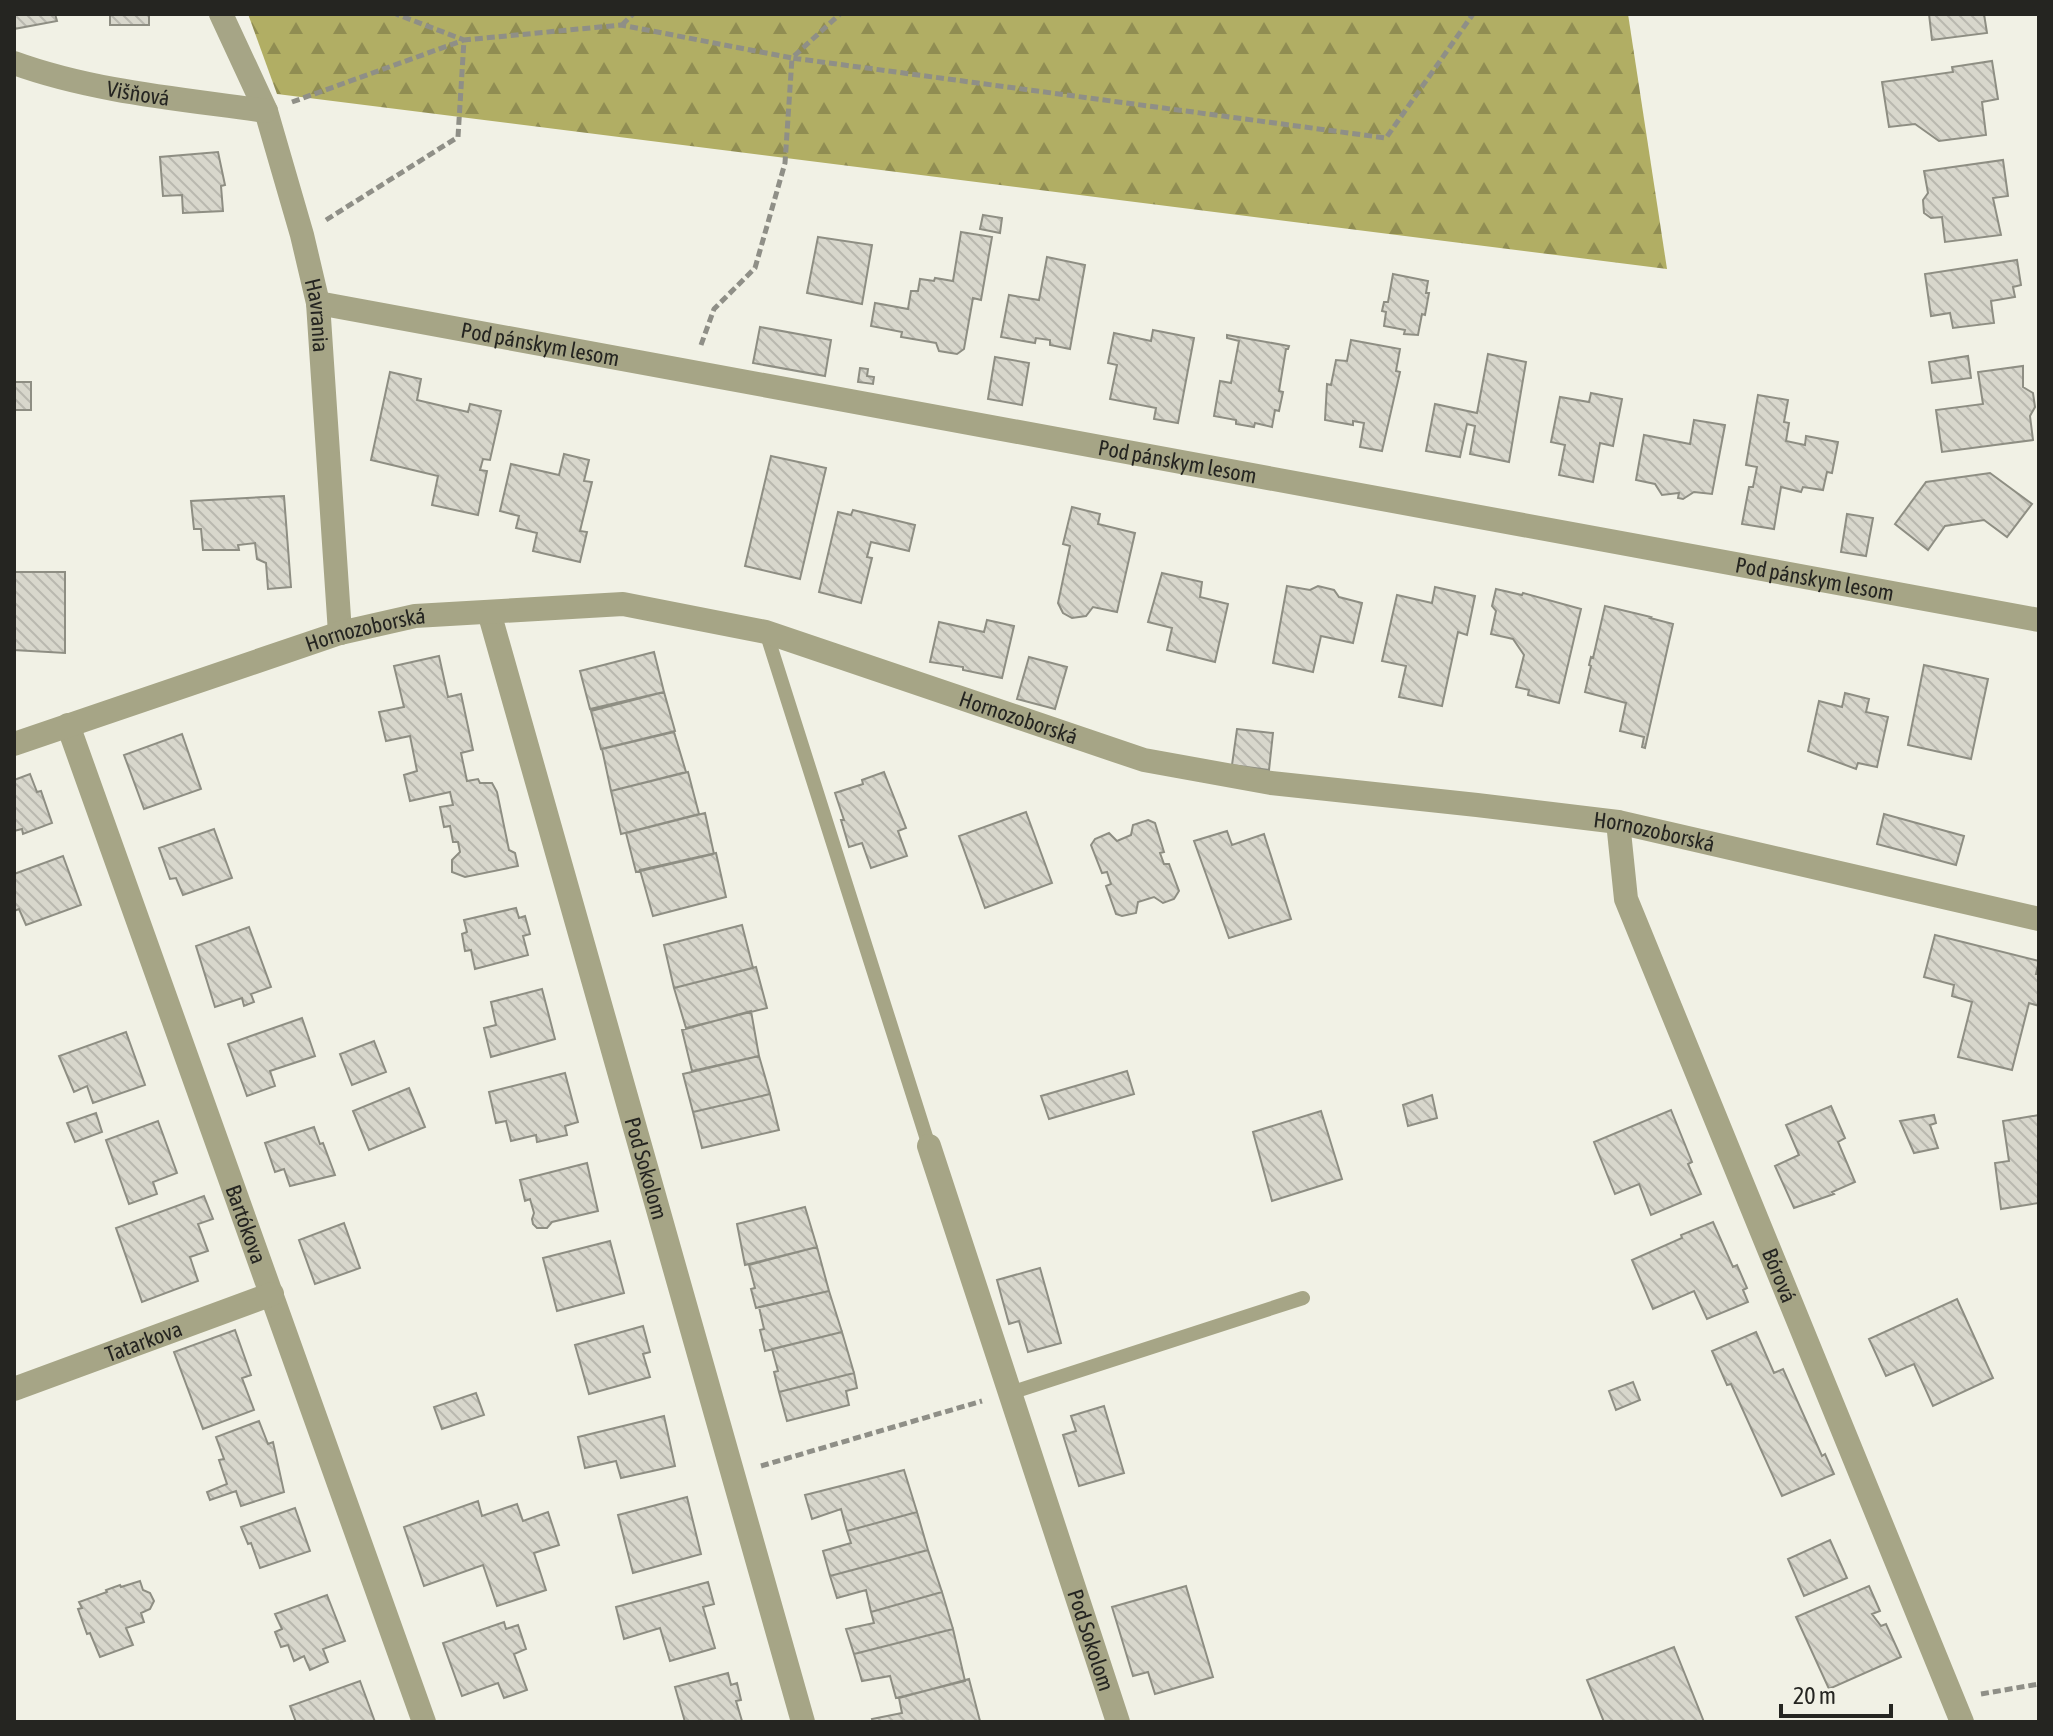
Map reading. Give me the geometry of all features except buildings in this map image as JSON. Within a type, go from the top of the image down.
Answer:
[{"type":"street","name":"Havrania","points":[[221,14],[266,111],[318,303],[340,633]]},
{"type":"street","name":"Višňová","points":[[14,63],[38,72],[112,89],[266,111]]},
{"type":"street","name":"Pod pánskym lesom","points":[[318,303],[2039,620]]},
{"type":"street","name":"Hornozoborská","points":[[14,744],[340,633],[415,616],[623,604],[766,632],[1144,760],[1271,783],[1618,822],[2039,919]]},
{"type":"street","name":"Pod Sokolom","points":[[489,612],[803,1722]]},
{"type":"street","name":"Bartókova","points":[[68,725],[424,1722]]},
{"type":"street","name":"Bórová","points":[[1618,822],[1626,899],[1957,1711]]},
{"type":"street","name":"Pod Sokolom","points":[[929,1146],[1118,1722]]},
{"type":"street","name":"Tatarkova","points":[[14,1389],[272,1294]]},
{"type":"lane","points":[[766,632],[929,1146]]},
{"type":"lane","points":[[1010,1393],[1303,1298]]},
{"type":"path","points":[[396,14],[464,40]]},
{"type":"path","points":[[621,25],[633,14]]},
{"type":"path","points":[[692,372],[714,309],[755,268],[785,163],[792,58],[840,14]]},
{"type":"path","points":[[266,111],[464,40],[621,25],[792,58],[1386,138],[1473,14]]},
{"type":"path","points":[[302,235],[458,137],[464,40]]},
{"type":"path","points":[[733,1476],[1010,1393]]},
{"type":"path","points":[[1957,1711],[2039,1684]]},
{"type":"green space","points":[[248,14],[1628,14],[1667,269],[277,94]]}]
